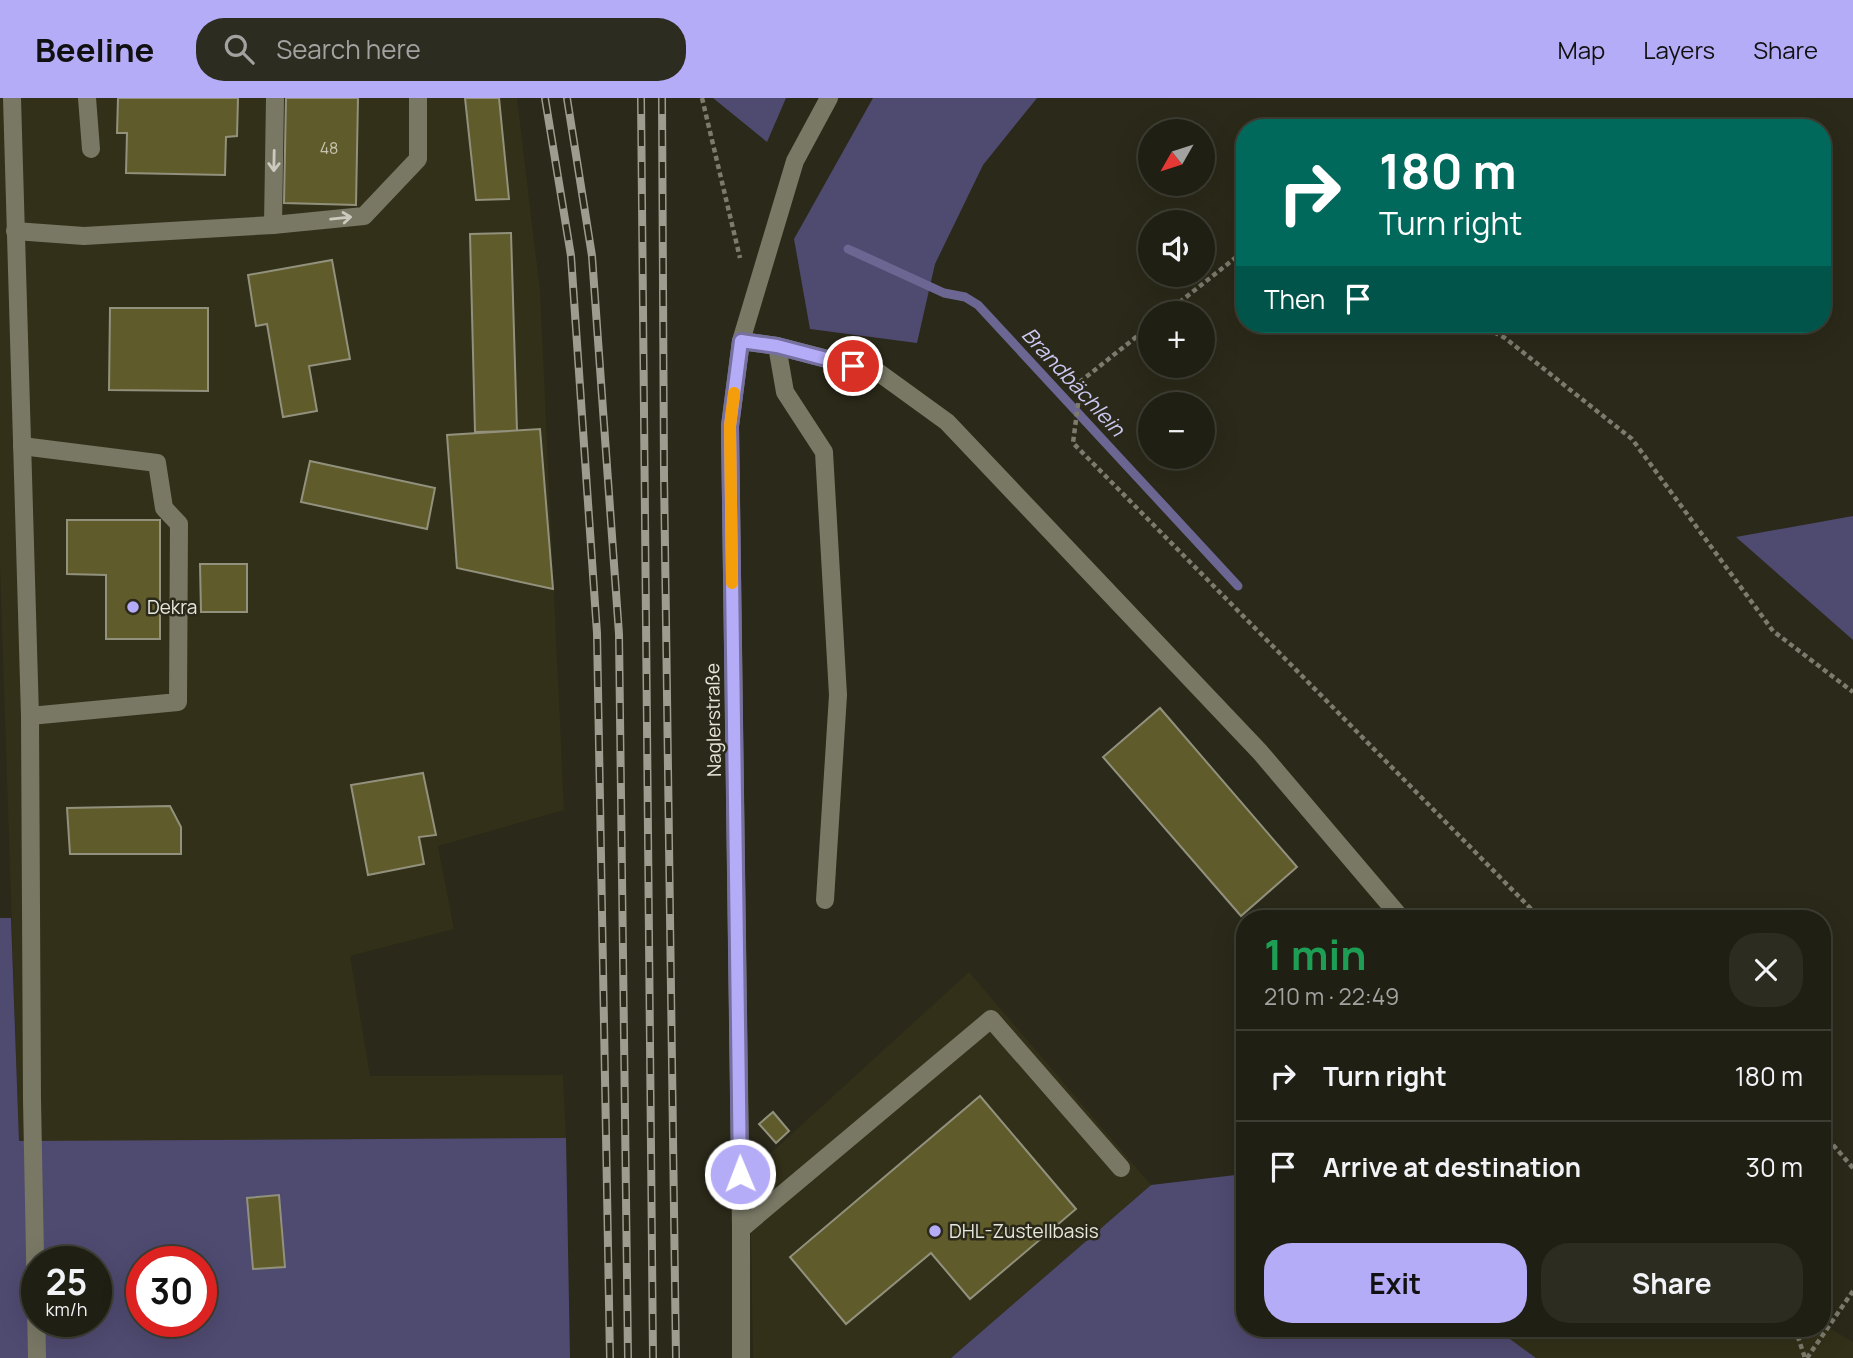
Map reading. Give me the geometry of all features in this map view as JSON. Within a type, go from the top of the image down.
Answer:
[{"type":"street","points":[[12,98],[30,716],[37,1358]]},
{"type":"street","points":[[88,98],[91,149]]},
{"type":"street","points":[[273,225],[275,98]]},
{"type":"street","points":[[15,231],[83,236],[273,225],[364,216],[418,159],[418,98]]},
{"type":"street","name":"Naglerstraße","points":[[741,1358],[730,426],[741,341],[795,161],[829,98]]},
{"type":"street","points":[[741,341],[777,346],[878,372],[947,422],[1260,752],[1394,910]]},
{"type":"street","points":[[777,346],[785,392],[824,452],[838,695],[825,900]]},
{"type":"street","points":[[22,446],[157,463],[163,508],[179,524],[178,702],[30,716]]},
{"type":"street","points":[[741,1230],[991,1019],[1121,1168]]},
{"type":"path","points":[[702,98],[742,268]]},
{"type":"path","points":[[1181,301],[1236,257]]},
{"type":"path","points":[[1496,333],[1632,439],[1773,631],[1853,692]]},
{"type":"path","points":[[1138,336],[1081,381],[1073,443],[1532,910]]},
{"type":"path","points":[[1831,1142],[1853,1168]]},
{"type":"path","points":[[1831,1322],[1853,1291]]},
{"type":"path","points":[[1798,1337],[1806,1358]]},
{"type":"path","points":[[1806,1358],[1821,1337]]},
{"type":"shaded area","points":[[0,98],[517,98],[540,291],[564,810],[438,846],[454,929],[350,956],[370,1076],[563,1075],[566,1138],[19,1142],[0,567]]},
{"type":"shaded area","points":[[713,98],[786,98],[767,142]]},
{"type":"shaded area","points":[[873,98],[1037,98],[983,165],[935,264],[917,343],[810,329],[794,239]]},
{"type":"shaded area","points":[[1853,516],[1853,640],[1736,537]]},
{"type":"shaded area","points":[[0,918],[11,918],[19,1141],[566,1138],[570,1358],[0,1358]]},
{"type":"shaded area","points":[[969,972],[1151,1185],[951,1358],[753,1358],[750,1172]]},
{"type":"shaded area","points":[[1236,1175],[1236,1337],[1507,1337],[1536,1358],[951,1358],[1151,1185]]},
{"type":"shaded area","points":[[1831,1329],[1853,1342],[1853,1358],[1536,1358],[1507,1337],[1831,1337]]},
{"type":"building","points":[[118,98],[238,98],[237,136],[226,137],[225,175],[126,173],[127,133],[117,133]]},
{"type":"building","points":[[286,98],[358,98],[356,205],[284,203]]},
{"type":"building","points":[[465,98],[499,98],[509,199],[476,200]]},
{"type":"building","points":[[511,233],[517,431],[475,432],[470,234]]},
{"type":"building","points":[[332,260],[350,359],[309,366],[317,411],[283,417],[267,324],[256,326],[248,275]]},
{"type":"building","points":[[110,308],[208,308],[208,391],[109,390]]},
{"type":"building","points":[[540,429],[553,589],[457,568],[447,435]]},
{"type":"building","points":[[310,461],[435,488],[427,529],[301,502]]},
{"type":"building","name":"Dekra","points":[[67,520],[160,520],[160,639],[106,639],[106,575],[67,574]]},
{"type":"building","points":[[200,564],[247,564],[247,612],[201,612]]},
{"type":"building","points":[[1160,708],[1297,867],[1248,910],[1236,910],[1103,757]]},
{"type":"building","points":[[423,773],[436,835],[419,837],[424,864],[368,875],[351,785]]},
{"type":"building","points":[[170,806],[181,827],[181,854],[70,854],[67,808]]},
{"type":"building","name":"DHL-Zustellbasis","points":[[980,1096],[1076,1209],[970,1299],[931,1253],[846,1324],[790,1257]]},
{"type":"building","points":[[773,1112],[789,1131],[776,1143],[759,1124]]},
{"type":"building","points":[[279,1195],[285,1267],[253,1269],[247,1198]]},
{"type":"waterway","name":"Brandbächlein","points":[[848,249],[944,293],[965,297],[978,305],[1238,586]]},
{"type":"railway","points":[[545,98],[571,256],[597,633],[610,1358]]},
{"type":"railway","points":[[567,98],[592,256],[619,634],[628,1358]]},
{"type":"railway","points":[[641,98],[653,1358]]},
{"type":"railway","points":[[662,98],[664,474],[676,1358]]},
{"type":"slow traffic","points":[[732,583],[730,426],[734,393]]},
{"type":"place","name":"Dekra","points":[[133,607]]},
{"type":"place","name":"DHL-Zustellbasis","points":[[935,1231]]},
{"type":"route","points":[[740,1174],[730,426],[741,341],[777,346],[853,366]]}]
